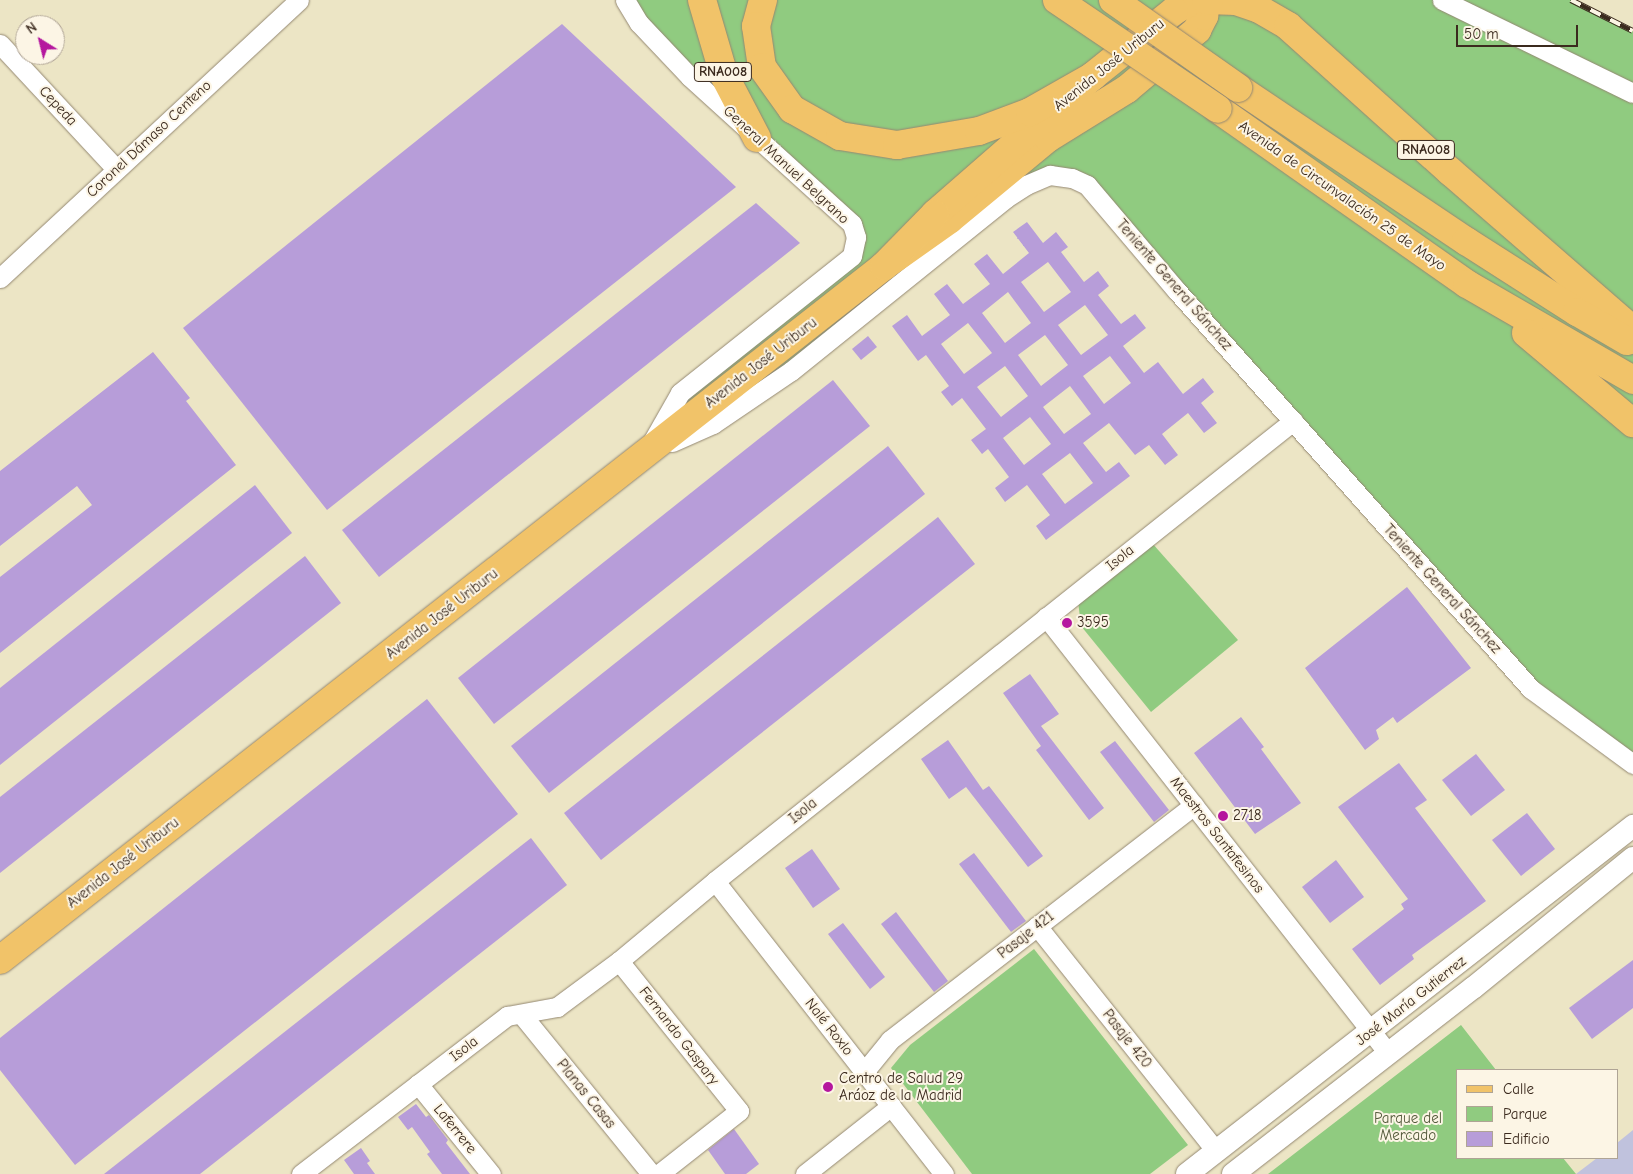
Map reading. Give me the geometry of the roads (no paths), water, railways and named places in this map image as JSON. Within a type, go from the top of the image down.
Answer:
[{"type":"main road","name":"RNA008","points":[[702,0],[724,75],[758,138]]},
{"type":"main road","points":[[763,0],[756,26],[762,67],[792,109],[840,136],[897,145],[979,131],[1030,112],[1093,76]]},
{"type":"main road","name":"Avenida de Circunvalación 25 de Mayo","points":[[1057,0],[1218,109],[1467,284],[1633,380]]},
{"type":"main road","name":"Avenida de Circunvalación 25 de Mayo","points":[[1112,0],[1238,88],[1466,241],[1577,312],[1633,344]]},
{"type":"main road","name":"RNA008","points":[[1206,0],[1236,1],[1260,9],[1288,26],[1451,172],[1633,330]]},
{"type":"main road","name":"Avenida José Uriburu","points":[[0,960],[884,266],[949,220],[1048,138],[1127,89],[1197,30],[1204,16],[1206,0],[1188,3],[1174,11],[1093,76],[936,214],[884,266]]},
{"type":"main road","points":[[1467,284],[1633,423]]},
{"type":"street","name":"Coronel Dámaso Centeno","points":[[0,278],[299,0]]},
{"type":"street","name":"General Manuel Belgrano","points":[[625,0],[639,23],[690,77],[852,224],[856,238],[852,256],[680,394],[646,454]]},
{"type":"street","points":[[1442,0],[1633,93]]},
{"type":"street","name":"Cepeda","points":[[0,44],[116,169]]},
{"type":"street","name":"Teniente General Sánchez","points":[[646,454],[713,424],[783,376],[1006,198],[1026,185],[1050,175],[1072,178],[1087,185],[1531,689],[1633,764]]},
{"type":"street","name":"Isola","points":[[301,1174],[507,1016],[557,1008],[620,961],[715,880],[1052,624],[1293,421]]},
{"type":"street","name":"Maestros Santafesinos","points":[[1052,624],[1388,1053]]},
{"type":"street","name":"Pasaje 421","points":[[864,1072],[890,1040],[1194,805]]},
{"type":"street","name":"José María Gutierrez","points":[[1187,1174],[1633,826]]},
{"type":"street","name":"José María Gutierrez","points":[[1233,1174],[1633,858]]},
{"type":"street","name":"Nalé Roxlo","points":[[715,880],[944,1174]]},
{"type":"street","name":"Pasaje 420","points":[[1037,926],[1216,1151]]},
{"type":"street","name":"Fernando Gaspary","points":[[620,961],[739,1111],[659,1174]]},
{"type":"street","name":"Planas Casas","points":[[522,1015],[651,1174]]},
{"type":"street","name":"Laferrere","points":[[418,1084],[491,1174]]},
{"type":"street","points":[[805,1174],[891,1106]]},
{"type":"railway","points":[[1571,0],[1633,31]]},
{"type":"place","name":"3595","points":[[1067,623]]},
{"type":"place","name":"2718","points":[[1223,816]]},
{"type":"place","name":"Centro de Salud 29 Aráoz de la Madrid","points":[[828,1087]]},
{"type":"park label","name":"Parque del Mercado","points":[[1408,1126]]}]
